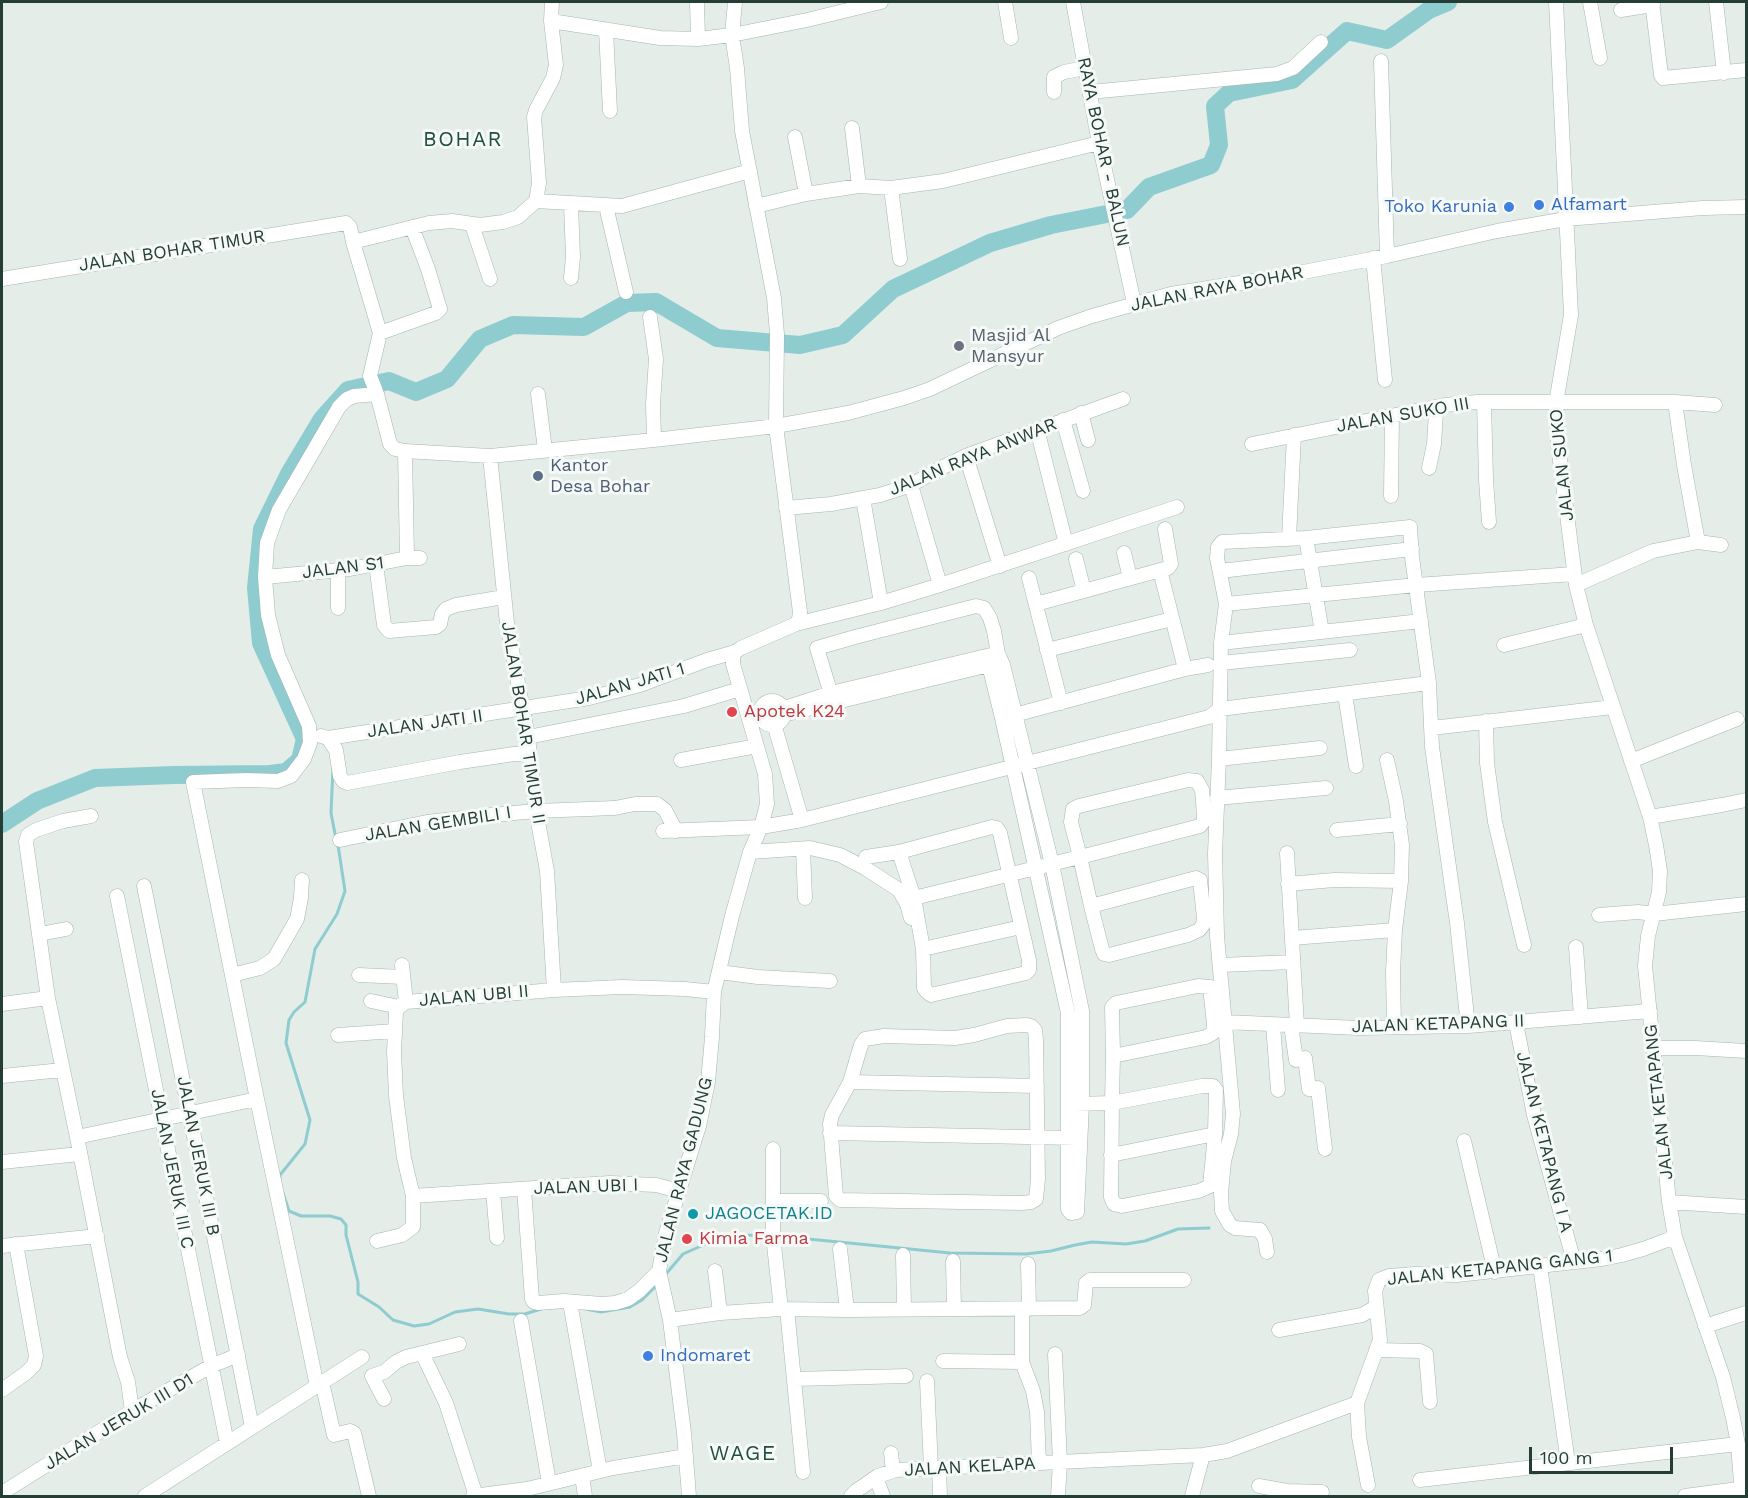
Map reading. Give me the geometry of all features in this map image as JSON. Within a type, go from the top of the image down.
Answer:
[{"type":"street","points":[[552,2],[551,21],[556,53],[555,72],[533,120],[538,172],[536,201],[518,217],[491,225],[442,221],[353,242],[380,333],[370,376],[390,444],[395,449],[405,451],[490,456],[776,426]]},
{"type":"street","points":[[697,2],[698,39]]},
{"type":"street","points":[[735,2],[732,35],[742,130],[774,298],[777,334],[776,426],[800,612],[796,624]]},
{"type":"street","points":[[551,21],[660,38],[698,39],[732,35],[807,20],[881,2]]},
{"type":"street","points":[[1005,2],[1011,38]]},
{"type":"street","name":"RAYA BOHAR - BALUN","points":[[1073,2],[1134,303]]},
{"type":"street","points":[[1590,2],[1600,58]]},
{"type":"street","points":[[1716,2],[1724,73]]},
{"type":"street","points":[[1621,10],[1652,3],[1661,75],[1666,79],[1746,70]]},
{"type":"street","name":"JALAN SUKO","points":[[1559,4],[1571,315],[1556,403],[1558,445],[1575,579],[1586,625],[1613,706]]},
{"type":"street","points":[[606,30],[610,111]]},
{"type":"street","points":[[1090,92],[1277,74],[1293,68],[1321,42]]},
{"type":"street","points":[[1381,61],[1380,257],[1385,380]]},
{"type":"street","points":[[1054,92],[1054,76],[1085,68]]},
{"type":"street","points":[[852,128],[859,186]]},
{"type":"street","points":[[795,137],[806,194]]},
{"type":"street","points":[[756,206],[806,194],[859,186],[891,188],[943,180],[1100,143]]},
{"type":"street","points":[[536,201],[622,206],[750,171]]},
{"type":"street","points":[[891,188],[900,259]]},
{"type":"street","points":[[571,204],[573,257],[571,278]]},
{"type":"street","points":[[606,206],[626,292]]},
{"type":"street","name":"JALAN RAYA BOHAR","points":[[776,426],[848,413],[904,398],[930,389],[1058,328],[1134,303],[1171,294],[1277,277],[1497,231],[1566,219],[1703,208],[1746,207]]},
{"type":"street","name":"JALAN BOHAR TIMUR","points":[[2,279],[342,222],[350,226],[353,242]]},
{"type":"street","points":[[472,225],[490,279]]},
{"type":"street","points":[[380,333],[436,314],[440,309],[412,227]]},
{"type":"street","points":[[650,317],[656,359],[653,404],[654,440]]},
{"type":"street","points":[[369,1497],[354,1432],[334,1436],[319,1384],[257,1099],[193,782],[285,779],[302,763],[310,737],[309,726],[276,645],[268,615],[265,577],[267,543],[279,510],[339,407],[354,396],[376,392]]},
{"type":"street","points":[[538,394],[545,450]]},
{"type":"street","name":"JALAN RAYA ANWAR","points":[[786,508],[831,504],[911,485],[950,468],[966,456],[1123,399]]},
{"type":"street","points":[[1484,402],[1489,522]]},
{"type":"street","name":"JALAN SUKO III","points":[[1252,444],[1445,405],[1484,402],[1675,402],[1715,405]]},
{"type":"street","points":[[1675,402],[1698,542]]},
{"type":"street","points":[[1429,468],[1434,444],[1436,412],[1439,407]]},
{"type":"street","points":[[1081,413],[1088,440]]},
{"type":"street","points":[[1391,496],[1392,416]]},
{"type":"street","points":[[1063,420],[1083,491]]},
{"type":"street","points":[[1037,429],[1066,544]]},
{"type":"street","points":[[1288,538],[1294,435]]},
{"type":"street","name":"JALAN S1","points":[[265,577],[338,570],[413,558],[405,451]]},
{"type":"street","name":"JALAN BOHAR TIMUR II","points":[[490,456],[504,597],[528,737],[536,811],[547,871],[554,990]]},
{"type":"street","points":[[966,456],[1000,566]]},
{"type":"street","points":[[911,485],[940,585]]},
{"type":"street","points":[[863,498],[881,603]]},
{"type":"street","points":[[735,652],[796,624],[881,603],[940,585],[1178,507]]},
{"type":"street","points":[[1267,1252],[1265,1239],[1260,1230],[1235,1228],[1230,1225],[1223,1215],[1221,1193],[1224,1161],[1233,1114],[1217,936],[1215,854],[1220,709],[1215,664],[1221,644],[1226,604],[1217,558],[1218,547],[1222,542],[1306,538],[1410,527],[1429,683],[1432,747],[1457,923],[1468,1026]]},
{"type":"street","points":[[1036,604],[1168,568],[1172,564],[1165,529]]},
{"type":"street","points":[[1306,538],[1322,632]]},
{"type":"street","points":[[1226,604],[1416,585],[1575,579],[1653,550],[1698,542],[1721,545]]},
{"type":"street","points":[[1220,571],[1412,549]]},
{"type":"street","points":[[1124,553],[1130,578]]},
{"type":"street","points":[[1076,559],[1084,591]]},
{"type":"street","points":[[376,564],[384,625],[389,631],[436,627],[440,624],[443,612],[451,607],[504,597]]},
{"type":"street","points":[[338,570],[338,609]]},
{"type":"street","points":[[1160,570],[1185,669]]},
{"type":"street","points":[[1029,578],[1061,703]]},
{"type":"street","points":[[832,697],[817,648],[976,606],[984,608],[990,618],[998,654],[1003,665],[1012,767],[1068,1013],[1076,1104]]},
{"type":"street","points":[[1047,650],[1172,619]]},
{"type":"street","points":[[1221,644],[1420,621]]},
{"type":"street","points":[[1504,645],[1586,625]]},
{"type":"street","points":[[1009,717],[1185,669],[1350,650]]},
{"type":"street","name":"JALAN JATI 1","points":[[522,710],[589,698],[640,685],[735,652]]},
{"type":"street","name":"JALAN RAYA GADUNG","points":[[689,1497],[669,1320],[660,1275],[666,1233],[699,1126],[708,1082],[714,992],[750,852],[761,827],[767,804],[765,774],[757,746],[755,719],[740,689],[733,664],[735,652]]},
{"type":"street","points":[[802,820],[780,716],[777,703],[769,702],[762,707],[755,719],[769,724],[780,716],[832,697],[913,678],[998,654]]},
{"type":"street","points":[[830,1133],[1075,1138],[1083,1011],[1052,864],[1026,764],[988,664],[913,678]]},
{"type":"street","points":[[761,827],[802,820],[1209,717],[1220,709],[1429,683]]},
{"type":"street","points":[[528,737],[684,706],[740,689]]},
{"type":"street","points":[[1345,694],[1356,766]]},
{"type":"street","points":[[1432,728],[1613,706]]},
{"type":"street","name":"JALAN KETAPANG","points":[[1613,706],[1650,817],[1660,871],[1659,892],[1646,949],[1645,966],[1669,1202],[1675,1237],[1723,1377],[1738,1444],[1743,1491]]},
{"type":"street","name":"JALAN JATI II","points":[[328,738],[522,710]]},
{"type":"street","points":[[1631,761],[1737,719]]},
{"type":"street","points":[[1486,721],[1487,763],[1495,822],[1524,945]]},
{"type":"street","points":[[310,737],[328,738],[336,750],[340,776],[347,783],[460,762],[514,754],[530,754]]},
{"type":"street","points":[[681,760],[757,746]]},
{"type":"street","points":[[1219,759],[1320,748]]},
{"type":"street","points":[[1387,760],[1402,844],[1393,972],[1394,1027]]},
{"type":"street","points":[[914,898],[1080,857],[1203,825],[1202,790],[1197,782],[1188,780],[1079,806],[1073,810],[1071,822],[1080,857],[1091,906],[1104,954],[1188,935],[1199,930],[1204,918],[1200,880],[1196,878],[1091,906]]},
{"type":"street","points":[[1217,798],[1326,788]]},
{"type":"street","points":[[1650,817],[1746,800]]},
{"type":"street","name":"JALAN GEMBILI I","points":[[340,840],[427,822],[536,811],[615,808],[635,804],[657,804],[665,810],[670,831],[761,827]]},
{"type":"street","points":[[91,816],[43,827],[30,833],[26,846],[48,998],[78,1137],[120,1357],[128,1382],[132,1411]]},
{"type":"street","points":[[1337,830],[1400,824]]},
{"type":"street","points":[[866,858],[899,852],[992,827],[997,828],[1029,960],[1029,969],[1026,973],[931,995],[924,988],[923,949],[914,898],[899,852]]},
{"type":"street","points":[[750,852],[810,848],[840,855],[899,890],[907,904],[915,934]]},
{"type":"street","points":[[803,849],[805,897]]},
{"type":"street","points":[[1287,853],[1296,1060],[1305,1058],[1309,1089],[1318,1088],[1325,1149]]},
{"type":"street","points":[[232,975],[260,968],[274,959],[297,919],[302,880]]},
{"type":"street","points":[[1288,884],[1334,880],[1401,881]]},
{"type":"street","name":"JALAN JERUK III B","points":[[144,886],[252,1427]]},
{"type":"street","name":"JALAN JERUK III C","points":[[117,896],[227,1443]]},
{"type":"street","points":[[1599,915],[1638,912],[1654,914],[1746,904]]},
{"type":"street","points":[[923,949],[1021,927]]},
{"type":"street","points":[[40,934],[66,929]]},
{"type":"street","points":[[1292,938],[1395,930]]},
{"type":"street","points":[[1052,942],[1067,937]]},
{"type":"street","points":[[1576,947],[1581,1017]]},
{"type":"street","points":[[1220,965],[1293,962]]},
{"type":"street","points":[[359,975],[402,971],[402,1005],[371,1001]]},
{"type":"street","points":[[719,972],[758,977],[830,981]]},
{"type":"street","points":[[1076,1104],[1112,1103],[1202,1086],[1213,1086],[1216,1090],[1215,1134],[1210,1186],[1199,1191],[1122,1206],[1114,1204],[1111,1197],[1112,1155],[1112,1103],[1113,1056],[1111,1010],[1113,1005],[1198,986],[1210,987],[1213,1033],[1206,1037],[1113,1056]]},
{"type":"street","name":"JALAN UBI II","points":[[377,1241],[402,1235],[413,1227],[413,1196],[404,1158],[396,1096],[396,1012],[402,1005],[554,990],[622,987],[714,992]]},
{"type":"street","points":[[2,1004],[48,998]]},
{"type":"street","points":[[1068,1013],[1083,1011]]},
{"type":"street","name":"JALAN KETAPANG II","points":[[1225,1023],[1358,1028],[1468,1026],[1650,1011]]},
{"type":"street","name":"JALAN KETAPANG I A","points":[[1516,1023],[1534,1115],[1574,1262]]},
{"type":"street","points":[[1027,1024],[1035,1030],[1037,1086],[1038,1194],[1031,1202],[840,1200],[836,1196],[830,1133],[832,1116],[850,1082],[861,1045],[865,1039],[895,1036],[955,1038],[1007,1026],[1027,1024]]},
{"type":"street","points":[[1273,1024],[1278,1090]]},
{"type":"street","points":[[338,1035],[395,1030]]},
{"type":"street","points":[[1653,1048],[1746,1051]]},
{"type":"street","points":[[2,1076],[63,1070]]},
{"type":"street","points":[[850,1082],[1037,1086]]},
{"type":"street","points":[[78,1137],[257,1099]]},
{"type":"street","points":[[1112,1155],[1215,1134]]},
{"type":"street","points":[[1464,1141],[1495,1272]]},
{"type":"street","points":[[773,1149],[773,1236],[795,1379],[803,1472]]},
{"type":"street","points":[[2,1162],[80,1154]]},
{"type":"street","name":"JALAN UBI I","points":[[493,1191],[610,1183],[656,1185],[679,1191]]},
{"type":"street","points":[[524,1189],[529,1268],[534,1302],[538,1304],[564,1301],[615,1303],[628,1299],[660,1275]]},
{"type":"street","points":[[413,1196],[493,1191],[497,1238]]},
{"type":"street","points":[[773,1201],[821,1201]]},
{"type":"street","points":[[1669,1202],[1746,1207]]},
{"type":"street","points":[[2,1246],[97,1236]]},
{"type":"street","name":"JALAN KETAPANG GANG 1","points":[[1357,1403],[1380,1340],[1376,1307],[1376,1285],[1379,1280],[1389,1276],[1457,1275],[1574,1262],[1622,1255],[1675,1237]]},
{"type":"street","points":[[2,1390],[34,1365],[36,1356],[16,1244]]},
{"type":"street","points":[[840,1249],[847,1310]]},
{"type":"street","points":[[903,1255],[904,1309]]},
{"type":"street","points":[[953,1261],[954,1309]]},
{"type":"street","points":[[1028,1264],[1022,1362],[1036,1412],[1039,1463]]},
{"type":"street","points":[[1540,1266],[1568,1463]]},
{"type":"street","points":[[715,1271],[720,1313]]},
{"type":"street","points":[[669,1320],[720,1313],[784,1309],[1080,1308],[1083,1307],[1086,1283],[1090,1280],[1184,1280]]},
{"type":"street","points":[[1279,1330],[1362,1315],[1376,1307]]},
{"type":"street","points":[[570,1308],[600,1471]]},
{"type":"street","points":[[1705,1326],[1746,1313]]},
{"type":"street","points":[[521,1321],[549,1483]]},
{"type":"street","points":[[384,1399],[372,1376],[384,1372],[406,1357],[459,1344]]},
{"type":"street","points":[[1376,1350],[1420,1351],[1426,1354],[1430,1402]]},
{"type":"street","points":[[422,1353],[446,1403],[475,1496],[527,1493],[549,1483],[600,1471],[686,1456]]},
{"type":"street","name":"JALAN JERUK III D1","points":[[2,1493],[132,1411],[211,1366],[238,1354]]},
{"type":"street","points":[[1055,1354],[1060,1462],[1058,1497]]},
{"type":"street","points":[[145,1497],[362,1357]]},
{"type":"street","points":[[943,1361],[1022,1362]]},
{"type":"street","points":[[795,1379],[906,1376]]},
{"type":"street","points":[[927,1381],[940,1497]]},
{"type":"street","points":[[1357,1403],[1359,1437],[1368,1485]]},
{"type":"street","name":"JALAN KELAPA","points":[[851,1497],[873,1479],[893,1471],[1203,1455],[1227,1451],[1357,1403]]},
{"type":"street","points":[[1420,1480],[1738,1444]]},
{"type":"street","points":[[891,1453],[893,1471]]},
{"type":"street","points":[[1192,1497],[1203,1455]]},
{"type":"street","points":[[582,1476],[585,1497]]},
{"type":"street","points":[[873,1479],[878,1483],[883,1497]]},
{"type":"street","points":[[1259,1486],[1287,1491],[1322,1489]]},
{"type":"street","points":[[1687,1496],[1743,1491]]},
{"type":"waterway","points":[[2,824],[37,801],[95,778],[270,774],[286,772],[300,760],[305,739],[261,643],[256,588],[262,529],[289,474],[322,419],[348,390],[389,381],[416,392],[447,379],[480,339],[513,325],[584,327],[627,303],[656,302],[717,338],[800,345],[843,335],[893,289],[990,243],[1051,225],[1127,210],[1149,187],[1211,165],[1219,145],[1215,106],[1229,93],[1292,80],[1347,31],[1387,40],[1429,10],[1448,2]]},
{"type":"waterway","points":[[333,768],[331,813],[336,839]]},
{"type":"waterway","points":[[280,1178],[305,1144],[310,1120],[286,1043],[289,1020],[305,1002],[315,949],[337,914],[345,891],[338,845]]},
{"type":"waterway","points":[[283,1193],[289,1211],[301,1216],[330,1216],[341,1219],[346,1225],[346,1235],[358,1282],[358,1294],[379,1307],[393,1320],[414,1326],[429,1324],[455,1312],[478,1309],[525,1314],[541,1309]]},
{"type":"waterway","points":[[778,1236],[950,1253],[1026,1254],[1092,1242],[1126,1244],[1145,1241],[1178,1229],[1209,1228]]},
{"type":"waterway","points":[[665,1275],[683,1254],[701,1246],[723,1238],[745,1235],[768,1236]]},
{"type":"waterway","points":[[586,1309],[601,1312],[630,1307],[642,1300],[657,1285]]},
{"type":"place","name":"Alfamart","points":[[1539,205]]},
{"type":"place","name":"Toko Karunia","points":[[1509,207]]},
{"type":"place","name":"Masjid Al Mansyur","points":[[959,346]]},
{"type":"place","name":"Kantor Desa Bohar","points":[[538,476]]},
{"type":"place","name":"Apotek K24","points":[[732,712]]},
{"type":"place","name":"JAGOCETAK.ID","points":[[693,1214]]},
{"type":"place","name":"Kimia Farma","points":[[687,1239]]},
{"type":"place","name":"Indomaret","points":[[648,1356]]},
{"type":"district","name":"BOHAR","points":[[463,140]]},
{"type":"district","name":"WAGE","points":[[743,1454]]}]
